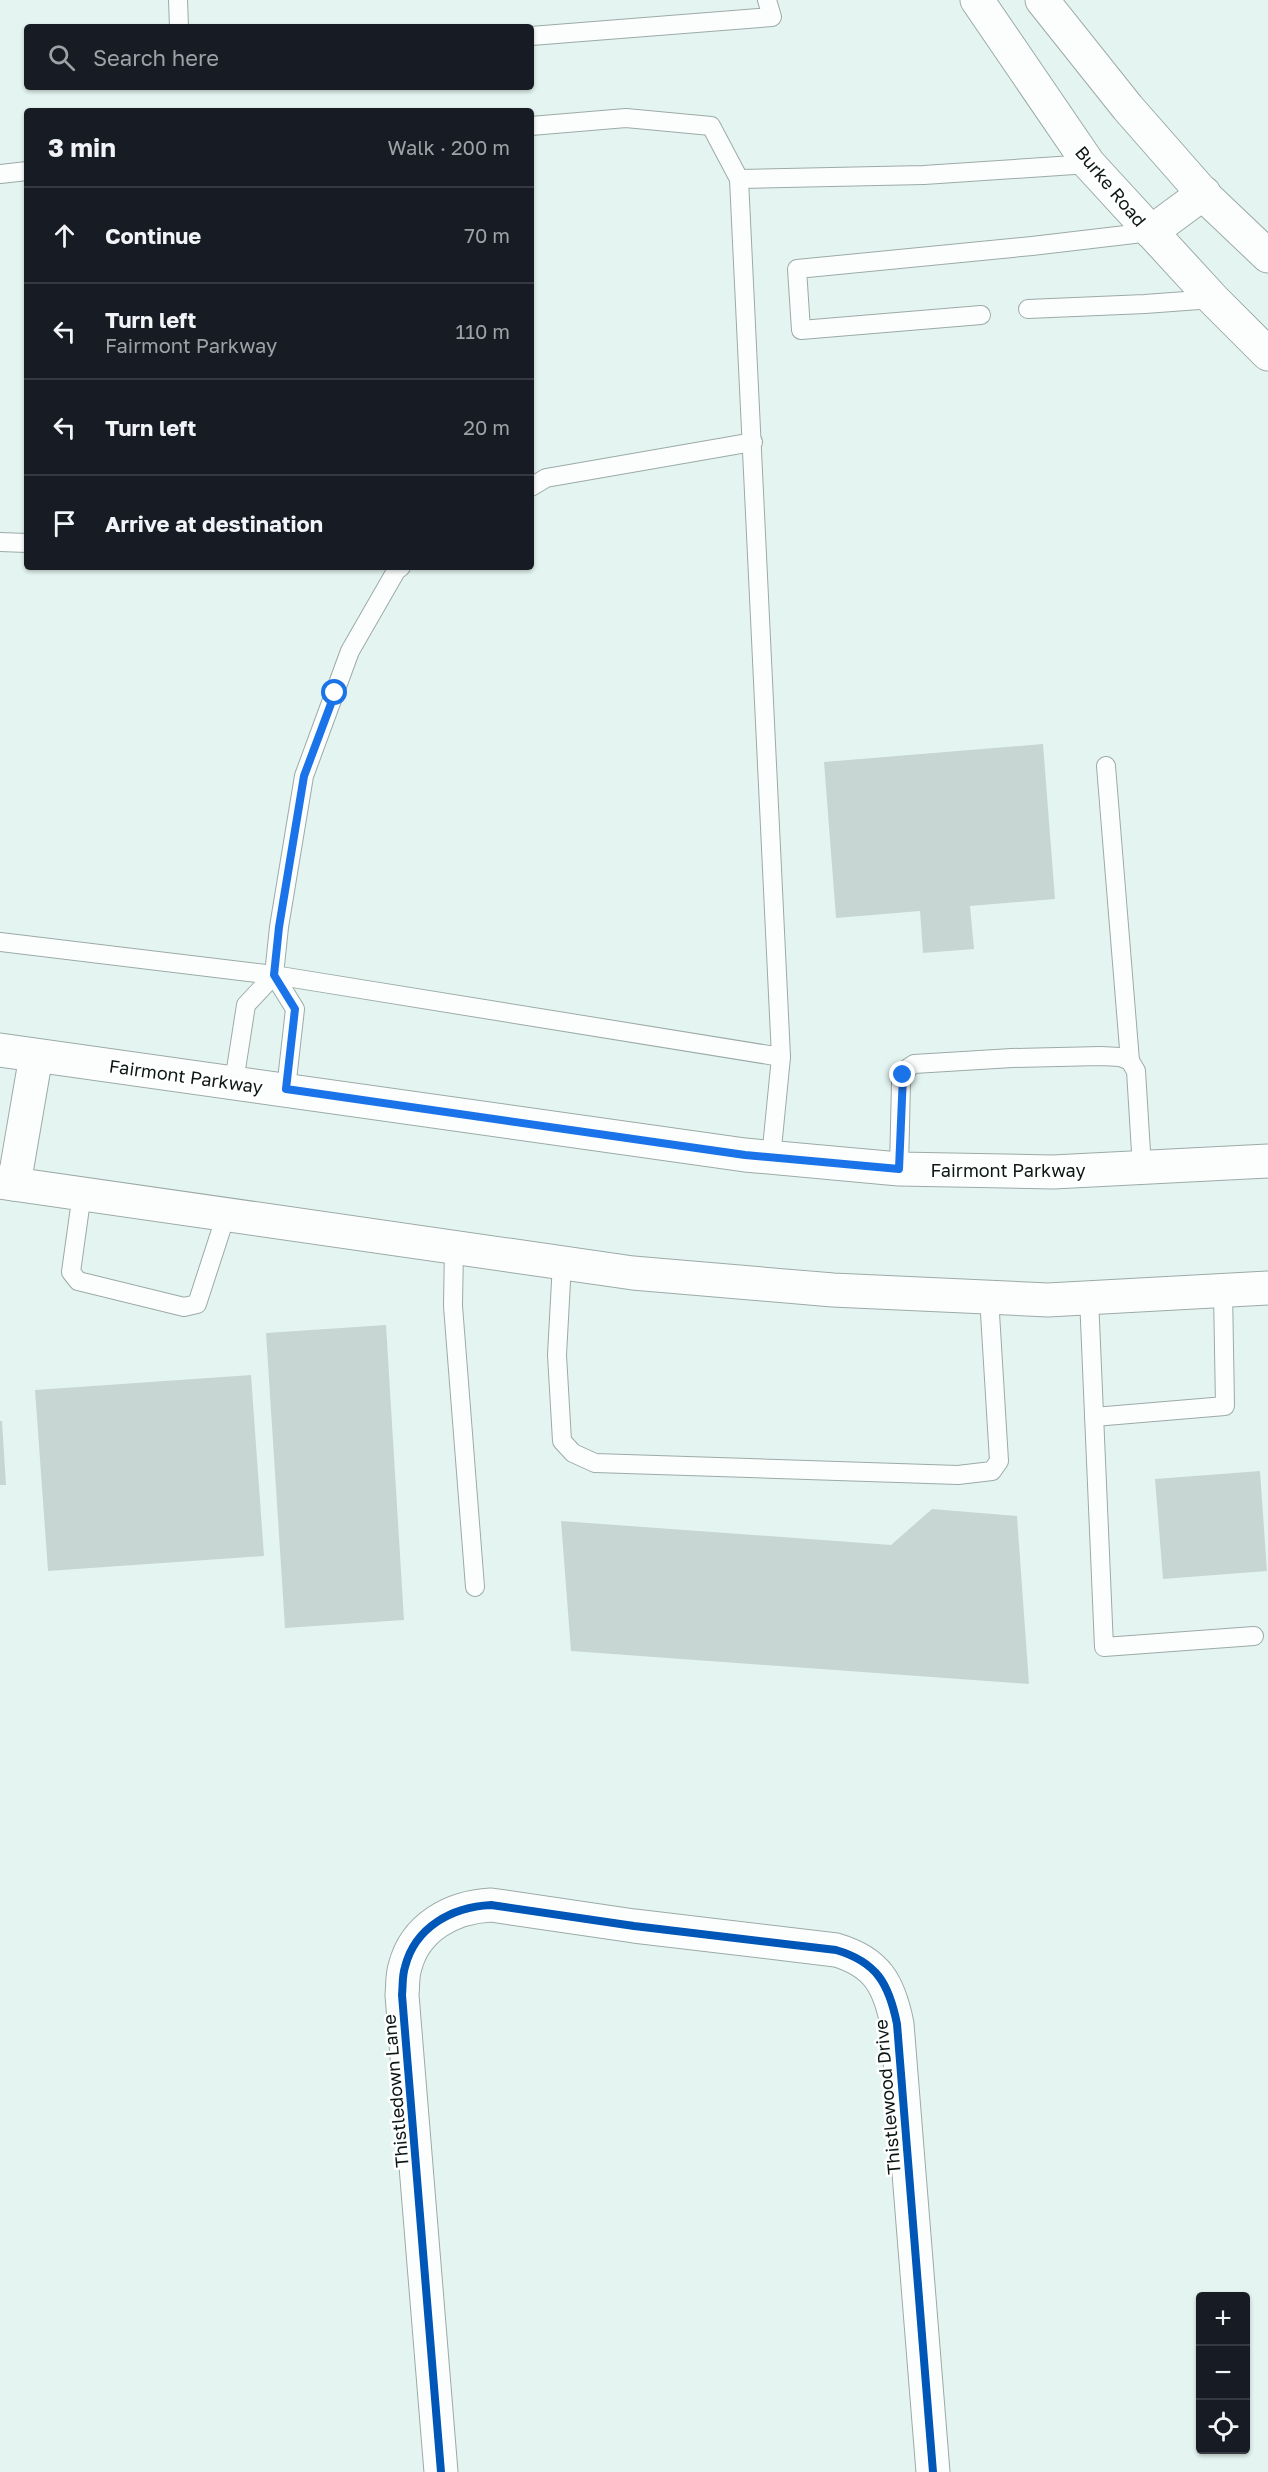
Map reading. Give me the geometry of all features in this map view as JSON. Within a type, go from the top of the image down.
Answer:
[{"type":"main road","name":"Burke Road","points":[[977,0],[1089,164],[1213,299],[1268,354]]},
{"type":"main road","points":[[1041,0],[1128,108],[1204,193],[1268,256]]},
{"type":"main road","points":[[1151,232],[1204,193]]},
{"type":"main road","name":"Fairmont Parkway","points":[[0,1050],[771,1158],[899,1169],[1053,1172],[1268,1161]]},
{"type":"main road","points":[[36,1056],[7,1183],[633,1273],[833,1290],[1048,1300],[1268,1288]]},
{"type":"main road","name":"Thistledown Lane","points":[[441,2472],[402,1995],[404,1968],[411,1949],[427,1928],[448,1914],[468,1906],[491,1905],[634,1926]]},
{"type":"main road","name":"Thistlewood Drive","points":[[634,1926],[836,1950],[853,1955],[865,1962],[887,1987],[897,2024],[933,2472]]},
{"type":"lane","points":[[178,0],[179,24]]},
{"type":"lane","points":[[534,36],[772,17],[767,0]]},
{"type":"lane","points":[[534,126],[626,118],[711,126],[739,179],[781,1058],[771,1158]]},
{"type":"lane","points":[[739,179],[924,175],[1089,164]]},
{"type":"lane","points":[[0,174],[24,171]]},
{"type":"lane","points":[[981,315],[801,330],[797,269],[1151,232]]},
{"type":"lane","points":[[1028,309],[1213,299]]},
{"type":"lane","points":[[534,485],[546,478],[753,442]]},
{"type":"lane","points":[[0,542],[24,543]]},
{"type":"lane","points":[[234,1082],[246,1005],[274,975],[279,927],[304,776],[350,651],[397,570]]},
{"type":"lane","points":[[1106,766],[1130,1061],[1136,1071],[1137,1080],[1142,1167]]},
{"type":"lane","points":[[0,942],[274,975],[781,1058]]},
{"type":"lane","points":[[274,975],[295,1009],[286,1089]]},
{"type":"lane","points":[[899,1169],[901,1082],[908,1068],[914,1064],[1012,1058],[1101,1056],[1120,1057],[1130,1061]]},
{"type":"lane","points":[[82,1193],[71,1272],[78,1281],[184,1307],[197,1304],[226,1215]]},
{"type":"lane","points":[[454,1247],[453,1306],[475,1587]]},
{"type":"lane","points":[[562,1263],[557,1355],[562,1442],[573,1453],[595,1463],[958,1474],[992,1471],[999,1461],[989,1297]]},
{"type":"lane","points":[[1094,1417],[1225,1406],[1223,1291]]},
{"type":"lane","points":[[1089,1298],[1104,1647],[1254,1636]]},
{"type":"building","points":[[1043,744],[1055,899],[970,906],[974,949],[923,953],[920,911],[836,918],[824,762]]},
{"type":"building","points":[[386,1325],[404,1620],[285,1628],[266,1333]]},
{"type":"building","points":[[251,1375],[264,1556],[48,1571],[35,1390]]},
{"type":"building","points":[[0,1421],[2,1421],[6,1485],[0,1485]]},
{"type":"building","points":[[1260,1471],[1267,1571],[1163,1579],[1155,1479]]},
{"type":"building","points":[[932,1509],[1017,1516],[1029,1684],[571,1651],[561,1521],[891,1545]]},
{"type":"cycle path","points":[[441,2472],[402,1995],[403,1977],[410,1953],[426,1930],[449,1915],[491,1905],[634,1926],[836,1950],[862,1961],[879,1976],[890,1997],[897,2024],[933,2472]]},
{"type":"route","points":[[335,693],[304,776],[279,927],[274,975],[295,1009],[286,1089],[745,1155],[899,1169],[903,1075]]}]
